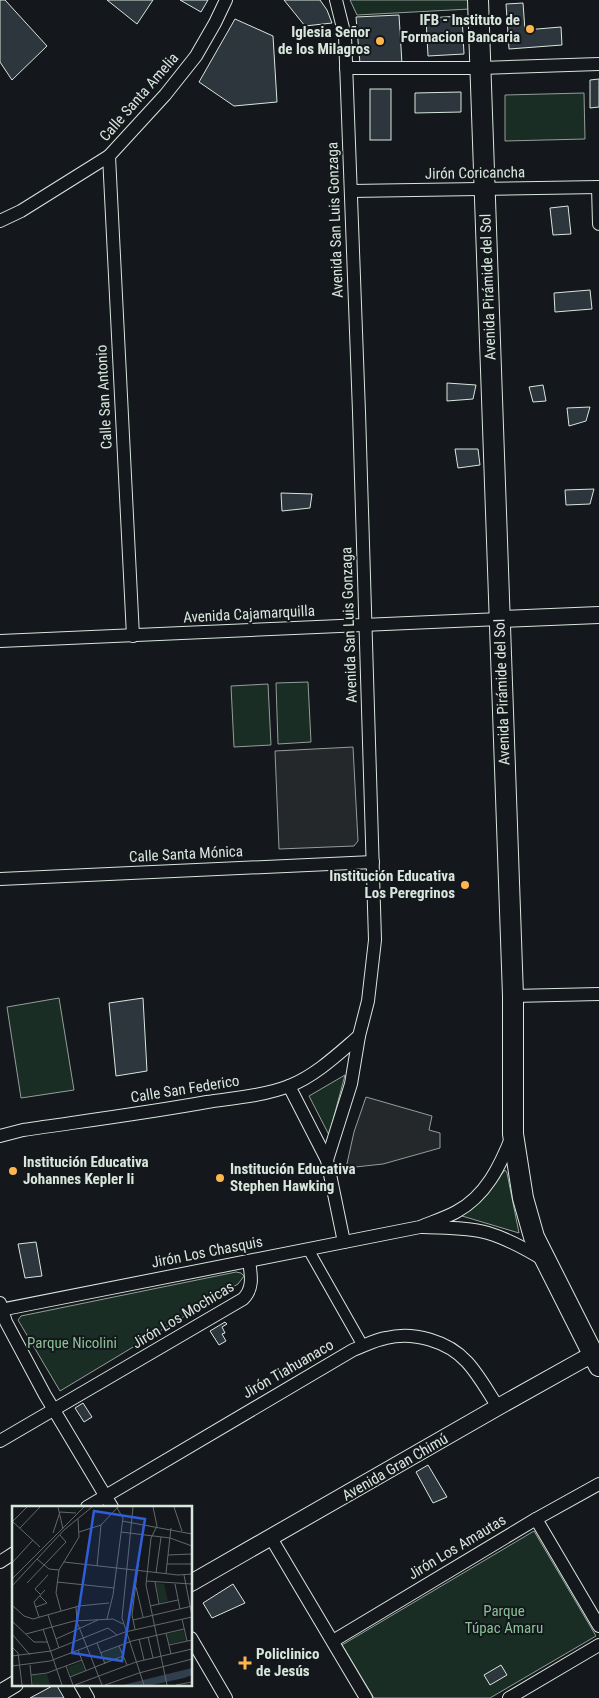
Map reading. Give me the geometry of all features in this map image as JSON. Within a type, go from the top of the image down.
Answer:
[{"type":"main road","name":"Avenida Pirámide del Sol","points":[[478,0],[513,996],[513,1134],[525,1208],[534,1236],[597,1358]]},
{"type":"street","name":"Calle Santa Amelia","points":[[0,221],[21,211],[109,156],[165,95],[196,56],[226,0]]},
{"type":"street","name":"Avenida San Luis Gonzaga","points":[[336,0],[345,36],[366,624],[374,940],[368,1001],[359,1036],[351,1084],[327,1160],[344,1242]]},
{"type":"street","points":[[346,68],[481,68],[599,64]]},
{"type":"street","name":"Calle San Antonio","points":[[109,156],[132,636]]},
{"type":"street","points":[[598,187],[599,224]]},
{"type":"street","name":"Jirón Coricancha","points":[[351,191],[598,187]]},
{"type":"street","points":[[500,619],[599,615]]},
{"type":"street","name":"Avenida Cajamarquilla","points":[[0,641],[500,619]]},
{"type":"street","name":"Calle Santa Mónica","points":[[0,879],[373,862]]},
{"type":"street","points":[[513,996],[599,994]]},
{"type":"street","name":"Calle San Federico","points":[[0,1136],[23,1130],[206,1103],[289,1086],[315,1071],[359,1036]]},
{"type":"street","points":[[289,1086],[327,1160]]},
{"type":"street","name":"Jirón Los Chasquis","points":[[1,1307],[420,1227],[456,1212],[475,1198],[492,1180],[501,1164],[513,1134]]},
{"type":"street","name":"Jirón Los Chasquis","points":[[420,1227],[487,1233],[524,1248],[545,1260]]},
{"type":"street","points":[[308,1249],[363,1346]]},
{"type":"street","name":"Jirón Los Mochicas","points":[[0,1440],[243,1300],[250,1290],[252,1282],[249,1261]]},
{"type":"street","points":[[1,1307],[6,1322],[54,1409],[111,1506]]},
{"type":"street","name":"Jirón Tiahuanaco","points":[[88,1506],[353,1350],[386,1338],[405,1336],[423,1338],[454,1350],[468,1363],[498,1407]]},
{"type":"street","name":"Avenida Gran Chimú","points":[[192,1582],[498,1407],[597,1358]]},
{"type":"street","name":"Jirón Los Amautas","points":[[333,1641],[536,1519],[599,1484]]},
{"type":"street","points":[[536,1519],[599,1626]]},
{"type":"street","points":[[271,1538],[366,1698]]},
{"type":"street","points":[[0,1562],[12,1554]]},
{"type":"street","points":[[192,1640],[226,1698]]},
{"type":"street","points":[[508,1698],[599,1645]]},
{"type":"street","points":[[0,1693],[12,1686]]},
{"type":"street","points":[[81,1686],[88,1698]]},
{"type":"green space","points":[[350,0],[469,0],[470,9],[357,15]]},
{"type":"green space","points":[[584,93],[585,139],[505,141],[505,95]]},
{"type":"green space","points":[[308,682],[311,742],[278,744],[276,683]]},
{"type":"green space","points":[[268,684],[271,745],[234,747],[231,686]]},
{"type":"green space","points":[[59,998],[74,1090],[21,1098],[7,1007]]},
{"type":"green space","points":[[345,1075],[329,1135],[309,1096]]},
{"type":"green space","points":[[505,1170],[507,1173],[519,1233],[462,1216]]},
{"type":"green space","name":"Parque Nicolini","points":[[236,1272],[244,1276],[238,1284],[60,1391],[18,1320],[21,1316]]},
{"type":"green space","name":"Parque Túpac Amaru","points":[[534,1531],[596,1636],[490,1698],[374,1698],[342,1645]]},
{"type":"shaded area","points":[[353,747],[358,841],[354,846],[279,849],[275,751]]},
{"type":"shaded area","points":[[366,1097],[432,1116],[429,1130],[440,1133],[440,1148],[383,1164],[346,1168],[354,1132]]},
{"type":"building","points":[[0,0],[5,0],[47,46],[12,80],[0,62]]},
{"type":"building","points":[[107,0],[153,0],[137,24]]},
{"type":"building","points":[[180,0],[208,0],[201,12]]},
{"type":"building","points":[[284,0],[320,0],[327,10],[332,23],[305,26]]},
{"type":"building","points":[[523,3],[525,30],[561,27],[562,45],[509,49],[506,4]]},
{"type":"building","name":"Iglesia Señor de los Milagros","points":[[399,15],[402,64],[360,64],[356,17]]},
{"type":"building","points":[[462,16],[464,54],[428,56],[426,18]]},
{"type":"building","points":[[235,19],[273,36],[277,102],[234,106],[199,82]]},
{"type":"building","points":[[599,79],[599,107],[590,108],[590,80]]},
{"type":"building","points":[[370,89],[391,89],[391,140],[370,140]]},
{"type":"building","points":[[461,92],[461,112],[415,113],[415,93]]},
{"type":"building","points":[[568,206],[571,234],[553,235],[550,208]]},
{"type":"building","points":[[590,290],[592,309],[555,312],[554,293]]},
{"type":"building","points":[[447,383],[476,385],[473,399],[447,401]]},
{"type":"building","points":[[543,385],[546,401],[533,402],[529,387]]},
{"type":"building","points":[[590,407],[586,421],[569,426],[567,408]]},
{"type":"building","points":[[455,449],[478,449],[480,465],[458,468]]},
{"type":"building","points":[[594,489],[590,504],[566,505],[565,490]]},
{"type":"building","points":[[281,493],[312,494],[310,508],[282,511]]},
{"type":"building","points":[[143,998],[147,1071],[116,1076],[109,1003]]},
{"type":"building","points":[[36,1242],[42,1276],[25,1278],[18,1244]]},
{"type":"building","points":[[225,1322],[227,1324],[222,1327],[225,1333],[222,1334],[226,1341],[219,1345],[210,1331]]},
{"type":"building","points":[[83,1403],[92,1417],[84,1422],[75,1408]]},
{"type":"building","points":[[428,1465],[447,1497],[433,1503],[416,1472]]},
{"type":"building","points":[[233,1584],[245,1603],[212,1618],[203,1603]]},
{"type":"building","points":[[501,1665],[507,1675],[490,1685],[484,1675]]},
{"type":"building","points":[[52,1686],[57,1686],[64,1698],[30,1698]]},
{"type":"place","name":"IFB - Instituto de Formacion Bancaria","points":[[530,29]]},
{"type":"place","name":"Iglesia Señor de los Milagros","points":[[380,41]]},
{"type":"place","name":"Institución Educativa Los Peregrinos","points":[[465,885]]},
{"type":"place","name":"Institución Educativa Johannes Kepler Ii","points":[[13,1171]]},
{"type":"place","name":"Institución Educativa Stephen Hawking","points":[[220,1178]]},
{"type":"place","name":"Policlinico de Jesús","points":[[245,1663]]}]
